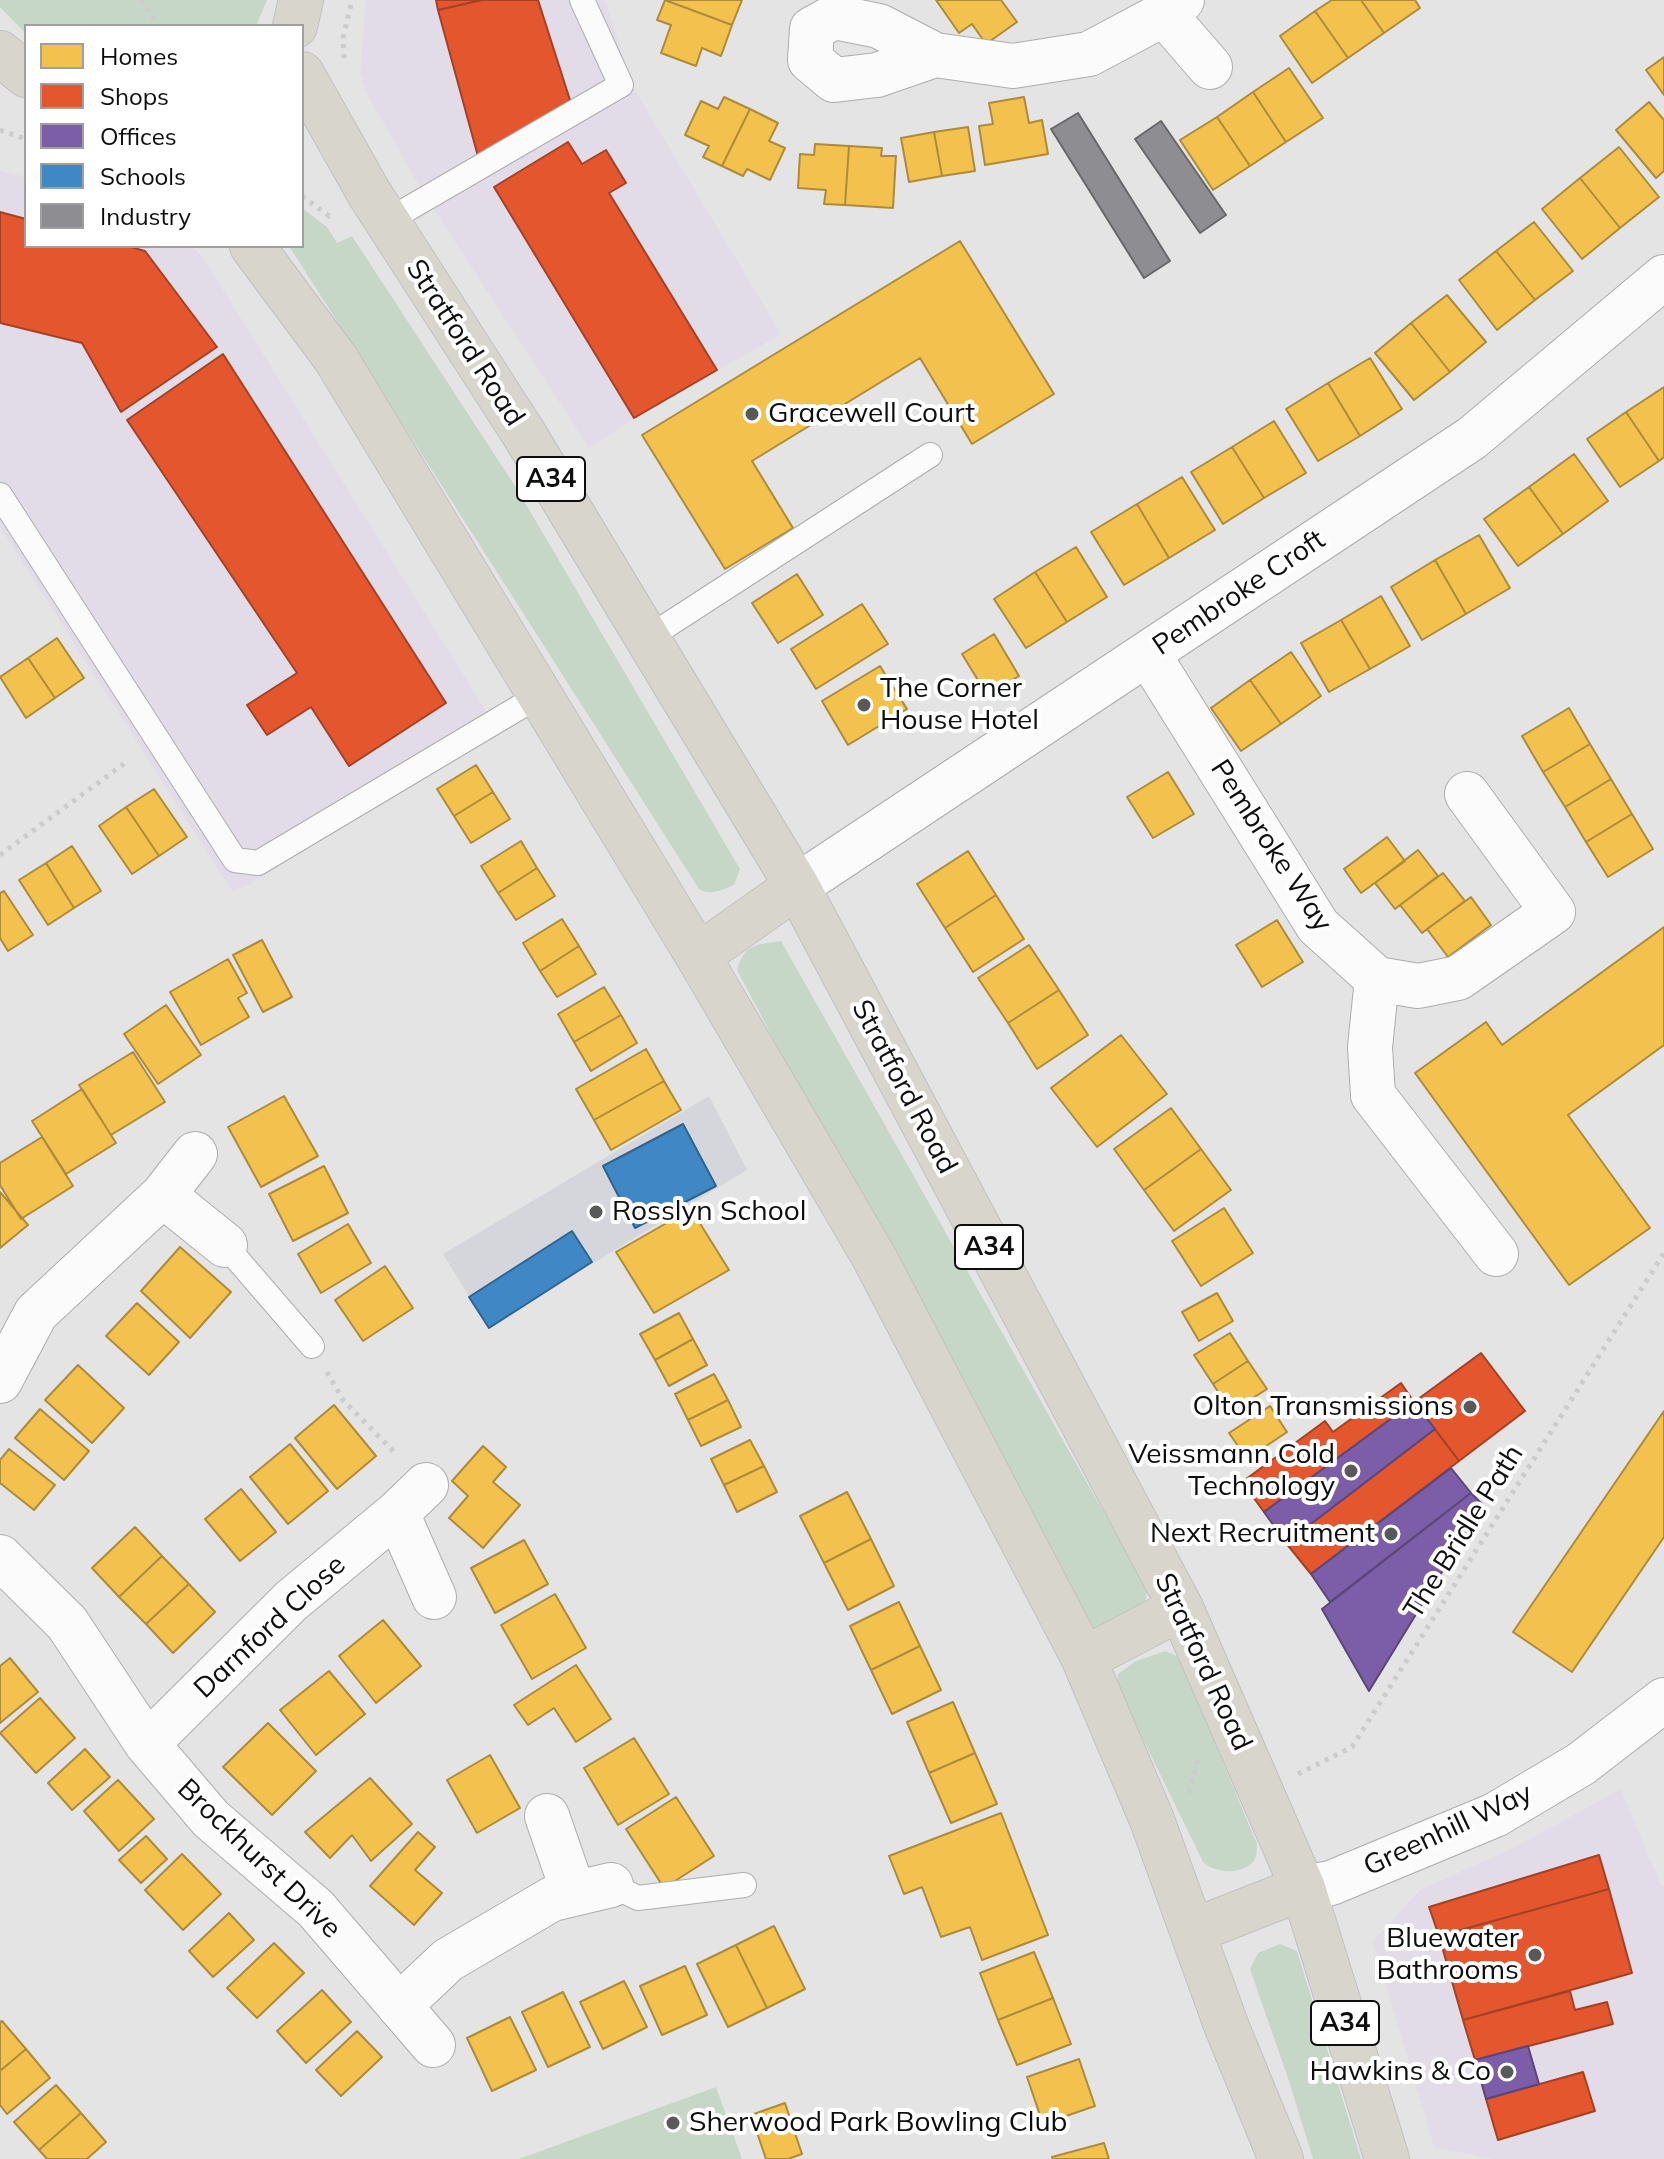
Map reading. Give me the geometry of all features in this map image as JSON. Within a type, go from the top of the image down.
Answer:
[{"type":"highway","points":[[295,24],[301,0]]},
{"type":"highway","points":[[0,53],[24,73]]},
{"type":"highway","name":"Stratford Road","points":[[304,77],[387,221],[524,434],[797,886],[1181,1608],[1303,1888],[1387,2159]]},
{"type":"highway","points":[[253,248],[336,359],[698,956],[874,1257],[1083,1657],[1152,1820],[1226,2025],[1281,2159]]},
{"type":"highway","points":[[698,956],[797,886]]},
{"type":"highway","points":[[1083,1657],[1181,1608]]},
{"type":"highway","points":[[1193,1931],[1303,1888]]},
{"type":"street","points":[[935,55],[1013,66],[1089,54],[1173,7],[1210,67]]},
{"type":"street","name":"Pembroke Croft","points":[[797,886],[1472,438],[1664,277]]},
{"type":"street","name":"Pembroke Way","points":[[1148,654],[1318,926],[1377,979]]},
{"type":"street","points":[[1467,794],[1553,912],[1458,978],[1418,986],[1377,979],[1370,1047],[1373,1095],[1496,1254]]},
{"type":"street","points":[[0,1381],[36,1313],[163,1195],[195,1154]]},
{"type":"street","points":[[163,1195],[225,1245]]},
{"type":"street","points":[[411,1499],[434,1597]]},
{"type":"street","name":"Darnford Close","points":[[147,1744],[291,1601],[411,1499]]},
{"type":"street","name":"Brockhurst Drive","points":[[0,1557],[67,1623],[147,1744],[211,1819],[316,1909],[433,2045]]},
{"type":"street","name":"Greenhill Way","points":[[1303,1888],[1331,1883],[1495,1815],[1581,1764],[1664,1700]]},
{"type":"street","points":[[399,2006],[448,1960],[552,1899],[593,1890],[547,1816]]},
{"type":"lane","points":[[387,221],[621,85],[582,0]]},
{"type":"lane","points":[[646,639],[930,455]]},
{"type":"lane","points":[[0,495],[235,860],[258,863],[540,695]]},
{"type":"lane","points":[[225,1245],[312,1346]]},
{"type":"lane","points":[[593,1890],[638,1898],[744,1885]]},
{"type":"path","points":[[141,0],[157,24]]},
{"type":"path","points":[[0,130],[24,138]]},
{"type":"path","points":[[0,855],[125,763]]},
{"type":"path","name":"The Bridle Path","points":[[1261,1792],[1352,1747],[1664,1253]]},
{"type":"path","points":[[312,1346],[343,1400],[411,1499]]},
{"type":"path","points":[[1152,1820],[1185,1807],[1204,1739],[1234,1728]]},
{"type":"shaded area","points":[[366,0],[605,0],[633,87],[781,334],[589,448],[422,191],[365,90],[360,72]]},
{"type":"shaded area","points":[[0,171],[24,177],[24,248],[193,248],[202,256],[499,732],[247,886],[232,891],[0,527]]},
{"type":"shaded area","name":"Rosslyn School","points":[[709,1096],[747,1170],[488,1327],[443,1254]]},
{"type":"shaded area","points":[[1621,1789],[1664,1887],[1664,2159],[1493,2159],[1434,2147],[1373,1941],[1420,1890],[1513,1848]]},
{"type":"green space","points":[[0,0],[267,0],[257,24],[24,24],[24,32],[0,7]]},
{"type":"green space","points":[[304,210],[327,227],[337,243],[352,236],[517,489],[740,869],[734,885],[712,892],[699,889],[290,248],[304,248]]},
{"type":"green space","points":[[781,941],[1147,1589],[1145,1609],[1094,1629],[1078,1616],[737,970],[748,950]]},
{"type":"green space","points":[[1165,1651],[1179,1657],[1257,1844],[1254,1861],[1247,1867],[1234,1871],[1220,1870],[1203,1862],[1117,1686],[1118,1674],[1134,1662]]},
{"type":"green space","points":[[1280,1944],[1297,1951],[1361,2159],[1313,2159],[1250,1969],[1258,1953]]},
{"type":"green space","name":"Sherwood Park Bowling Club","points":[[716,2087],[742,2159],[519,2159]]},
{"type":"building: Homes","points":[[665,0],[742,0],[732,25]]},
{"type":"building: Homes","points":[[665,0],[732,25],[721,56],[702,48],[696,66],[661,53],[671,25],[657,20]]},
{"type":"building: Homes","points":[[936,0],[1001,0],[1017,22],[986,44],[972,24],[959,33]]},
{"type":"building: Homes","points":[[1332,0],[1361,0],[1384,33],[1348,58],[1315,11]]},
{"type":"building: Homes","points":[[1361,0],[1415,0],[1420,8],[1384,33]]},
{"type":"building: Homes","points":[[1315,11],[1348,58],[1312,83],[1280,36]]},
{"type":"building: Homes","points":[[1664,57],[1664,95],[1646,70]]},
{"type":"building: Homes","points":[[1289,68],[1323,118],[1286,142],[1253,92]]},
{"type":"building: Homes","points":[[1253,92],[1286,142],[1250,166],[1217,117]]},
{"type":"building: Homes","points":[[724,97],[750,109],[722,166],[703,157],[709,146],[685,135],[701,101],[718,109]]},
{"type":"building: Homes","points":[[1024,97],[1029,123],[1042,120],[1048,154],[985,165],[979,126],[993,124],[989,103]]},
{"type":"building: Homes","points":[[1649,102],[1664,120],[1664,171],[1656,178],[1616,130]]},
{"type":"building: Homes","points":[[750,109],[778,123],[769,141],[785,148],[770,180],[747,169],[743,176],[722,166]]},
{"type":"building: Homes","points":[[1217,117],[1250,166],[1213,190],[1180,140]]},
{"type":"building: Homes","points":[[968,127],[975,171],[942,176],[934,132]]},
{"type":"building: Homes","points":[[934,132],[942,176],[909,182],[901,138]]},
{"type":"building: Homes","points":[[815,144],[849,146],[845,205],[824,204],[826,190],[798,188],[800,154],[814,155]]},
{"type":"building: Homes","points":[[849,146],[882,148],[881,156],[896,156],[893,208],[845,205]]},
{"type":"building: Homes","points":[[1619,147],[1659,197],[1620,228],[1580,178]]},
{"type":"building: Homes","points":[[1580,178],[1620,228],[1582,259],[1542,209]]},
{"type":"building: Homes","points":[[1534,222],[1573,271],[1535,300],[1496,251]]},
{"type":"building: Homes","name":"Gracewell Court","points":[[960,241],[1054,394],[972,444],[920,358],[752,461],[793,528],[725,569],[642,435]]},
{"type":"building: Homes","points":[[1496,251],[1535,300],[1497,330],[1459,280]]},
{"type":"building: Homes","points":[[1447,295],[1486,342],[1450,372],[1411,323]]},
{"type":"building: Homes","points":[[1411,323],[1450,372],[1414,400],[1375,353]]},
{"type":"building: Homes","points":[[1370,358],[1402,409],[1360,436],[1328,383]]},
{"type":"building: Homes","points":[[1328,383],[1360,436],[1318,461],[1286,409]]},
{"type":"building: Homes","points":[[1664,387],[1664,457],[1659,461],[1626,412]]},
{"type":"building: Homes","points":[[1626,412],[1659,461],[1620,487],[1587,439]]},
{"type":"building: Homes","points":[[1274,421],[1306,473],[1264,498],[1232,447]]},
{"type":"building: Homes","points":[[1232,447],[1264,498],[1223,524],[1191,472]]},
{"type":"building: Homes","points":[[1574,454],[1608,501],[1563,534],[1529,487]]},
{"type":"building: Homes","points":[[1182,477],[1215,530],[1169,558],[1137,504]]},
{"type":"building: Homes","points":[[1529,487],[1563,534],[1518,566],[1484,519]]},
{"type":"building: Homes","points":[[1137,504],[1169,558],[1124,585],[1091,532]]},
{"type":"building: Homes","points":[[1479,535],[1510,588],[1466,614],[1435,560]]},
{"type":"building: Homes","points":[[1076,547],[1107,597],[1067,622],[1035,572]]},
{"type":"building: Homes","points":[[1435,560],[1466,614],[1422,640],[1391,587]]},
{"type":"building: Homes","points":[[1035,572],[1067,622],[1026,648],[994,599]]},
{"type":"building: Homes","points":[[797,574],[823,615],[778,643],[752,603]]},
{"type":"building: Homes","points":[[1381,596],[1410,646],[1370,669],[1341,620]]},
{"type":"building: Homes","points":[[862,604],[888,644],[816,689],[791,649]]},
{"type":"building: Homes","points":[[1341,620],[1370,669],[1329,692],[1301,643]]},
{"type":"building: Homes","points":[[994,634],[1019,676],[987,695],[962,654]]},
{"type":"building: Homes","points":[[57,638],[84,678],[55,698],[28,658]]},
{"type":"building: Homes","points":[[1291,652],[1321,696],[1281,724],[1250,680]]},
{"type":"building: Homes","points":[[28,658],[55,698],[26,718],[0,677]]},
{"type":"building: Homes","name":"The Corner House Hotel","points":[[880,666],[907,709],[848,745],[822,701]]},
{"type":"building: Homes","points":[[1250,680],[1281,724],[1241,751],[1211,708]]},
{"type":"building: Homes","points":[[1569,708],[1590,744],[1543,772],[1522,736]]},
{"type":"building: Homes","points":[[1590,744],[1611,779],[1565,807],[1543,772]]},
{"type":"building: Homes","points":[[476,765],[493,792],[454,816],[437,789]]},
{"type":"building: Homes","points":[[1168,772],[1194,814],[1153,838],[1127,797]]},
{"type":"building: Homes","points":[[1611,779],[1632,814],[1586,842],[1565,807]]},
{"type":"building: Homes","points":[[154,789],[187,837],[159,856],[126,807]]},
{"type":"building: Homes","points":[[493,792],[510,819],[471,843],[454,816]]},
{"type":"building: Homes","points":[[126,807],[159,856],[132,874],[99,826]]},
{"type":"building: Homes","points":[[1632,814],[1653,849],[1608,877],[1586,842]]},
{"type":"building: Homes","points":[[1387,837],[1405,861],[1361,893],[1344,869]]},
{"type":"building: Homes","points":[[521,841],[537,868],[498,893],[481,866]]},
{"type":"building: Homes","points":[[72,846],[101,891],[74,908],[46,863]]},
{"type":"building: Homes","points":[[1418,850],[1438,876],[1395,909],[1375,883]]},
{"type":"building: Homes","points":[[968,851],[996,895],[945,928],[917,884]]},
{"type":"building: Homes","points":[[46,863],[74,908],[48,925],[19,880]]},
{"type":"building: Homes","points":[[537,868],[555,896],[516,920],[498,893]]},
{"type":"building: Homes","points":[[1443,873],[1465,901],[1422,933],[1400,905]]},
{"type":"building: Homes","points":[[4,891],[33,935],[8,951],[0,938],[0,893]]},
{"type":"building: Homes","points":[[996,895],[1024,939],[973,972],[945,928]]},
{"type":"building: Homes","points":[[1471,897],[1491,925],[1448,957],[1427,929]]},
{"type":"building: Homes","points":[[562,919],[579,946],[540,971],[523,943]]},
{"type":"building: Homes","points":[[1277,920],[1303,962],[1262,987],[1236,945]]},
{"type":"building: Homes","points":[[1664,927],[1664,1045],[1568,1115],[1650,1228],[1569,1285],[1415,1073],[1486,1022],[1502,1045]]},
{"type":"building: Homes","points":[[262,940],[292,997],[263,1012],[233,955]]},
{"type":"building: Homes","points":[[1029,945],[1059,990],[1008,1023],[978,978]]},
{"type":"building: Homes","points":[[579,946],[596,974],[557,997],[540,971]]},
{"type":"building: Homes","points":[[228,959],[247,993],[238,998],[249,1017],[201,1045],[170,992]]},
{"type":"building: Homes","points":[[604,987],[621,1015],[574,1042],[558,1014]]},
{"type":"building: Homes","points":[[1059,990],[1088,1035],[1037,1069],[1008,1023]]},
{"type":"building: Homes","points":[[166,1005],[201,1055],[158,1084],[124,1034]]},
{"type":"building: Homes","points":[[621,1015],[637,1043],[591,1071],[574,1042]]},
{"type":"building: Homes","points":[[1121,1035],[1167,1094],[1097,1147],[1051,1088]]},
{"type":"building: Homes","points":[[646,1049],[664,1081],[594,1120],[576,1089]]},
{"type":"building: Homes","points":[[133,1052],[165,1102],[111,1135],[79,1085]]},
{"type":"building: Homes","points":[[664,1081],[681,1110],[611,1150],[594,1120]]},
{"type":"building: Homes","points":[[82,1089],[116,1143],[66,1174],[32,1121]]},
{"type":"building: Homes","points":[[284,1096],[318,1156],[261,1187],[228,1127]]},
{"type":"building: Homes","points":[[1171,1108],[1201,1149],[1144,1190],[1114,1149]]},
{"type":"building: Homes","points":[[42,1137],[73,1186],[21,1219],[0,1185],[0,1163]]},
{"type":"building: Homes","points":[[1201,1149],[1231,1190],[1174,1231],[1144,1190]]},
{"type":"building: Homes","points":[[324,1166],[348,1213],[293,1241],[269,1194]]},
{"type":"building: Homes","points":[[0,1192],[28,1225],[0,1248]]},
{"type":"building: Homes","points":[[1224,1208],[1253,1253],[1201,1286],[1172,1241]]},
{"type":"building: Homes","points":[[691,1209],[729,1270],[654,1313],[616,1252]]},
{"type":"building: Homes","points":[[348,1224],[371,1263],[321,1293],[298,1254]]},
{"type":"building: Homes","points":[[180,1247],[231,1292],[190,1338],[141,1291]]},
{"type":"building: Homes","points":[[385,1266],[413,1308],[363,1341],[335,1300]]},
{"type":"building: Homes","points":[[1217,1293],[1233,1321],[1199,1341],[1182,1312]]},
{"type":"building: Homes","points":[[137,1303],[179,1342],[149,1375],[106,1336]]},
{"type":"building: Homes","points":[[679,1313],[693,1339],[655,1360],[640,1334]]},
{"type":"building: Homes","points":[[1230,1333],[1248,1361],[1213,1384],[1194,1355]]},
{"type":"building: Homes","points":[[693,1339],[707,1365],[669,1386],[655,1360]]},
{"type":"building: Homes","points":[[1248,1361],[1267,1389],[1231,1412],[1213,1384]]},
{"type":"building: Homes","points":[[78,1365],[124,1408],[92,1443],[45,1400]]},
{"type":"building: Homes","points":[[714,1374],[728,1400],[688,1420],[675,1394]]},
{"type":"building: Homes","points":[[728,1400],[741,1427],[701,1446],[688,1420]]},
{"type":"building: Homes","points":[[334,1405],[376,1456],[337,1489],[295,1438]]},
{"type":"building: Homes","points":[[1270,1406],[1287,1432],[1247,1459],[1229,1433]]},
{"type":"building: Homes","points":[[40,1409],[89,1451],[64,1480],[15,1438]]},
{"type":"building: Homes","points":[[1664,1411],[1664,1537],[1572,1672],[1513,1632]]},
{"type":"building: Homes","points":[[750,1440],[764,1466],[724,1485],[711,1459]]},
{"type":"building: Homes","points":[[290,1444],[328,1491],[288,1524],[250,1477]]},
{"type":"building: Homes","points":[[483,1446],[506,1467],[493,1482],[520,1505],[483,1548],[449,1518],[468,1496],[452,1481]]},
{"type":"building: Homes","points":[[9,1449],[55,1485],[34,1510],[0,1483],[0,1460]]},
{"type":"building: Homes","points":[[764,1466],[777,1492],[737,1512],[724,1485]]},
{"type":"building: Homes","points":[[241,1489],[276,1532],[240,1561],[205,1519]]},
{"type":"building: Homes","points":[[847,1492],[871,1539],[824,1563],[800,1516]]},
{"type":"building: Homes","points":[[135,1527],[162,1556],[119,1597],[92,1568]]},
{"type":"building: Homes","points":[[871,1539],[894,1586],[848,1610],[824,1563]]},
{"type":"building: Homes","points":[[524,1540],[548,1584],[495,1613],[471,1568]]},
{"type":"building: Homes","points":[[162,1556],[189,1584],[146,1624],[119,1597]]},
{"type":"building: Homes","points":[[189,1584],[215,1612],[173,1653],[146,1624]]},
{"type":"building: Homes","points":[[555,1594],[586,1648],[532,1679],[501,1625]]},
{"type":"building: Homes","points":[[899,1602],[920,1646],[871,1670],[850,1626]]},
{"type":"building: Homes","points":[[383,1620],[421,1666],[376,1703],[339,1656]]},
{"type":"building: Homes","points":[[920,1646],[941,1690],[892,1714],[871,1670]]},
{"type":"building: Homes","points":[[10,1658],[38,1692],[0,1723],[0,1666]]},
{"type":"building: Homes","points":[[576,1665],[611,1719],[576,1742],[554,1708],[528,1725],[514,1705]]},
{"type":"building: Homes","points":[[329,1671],[365,1714],[316,1755],[280,1710]]},
{"type":"building: Homes","points":[[40,1698],[75,1738],[36,1773],[0,1733]]},
{"type":"building: Homes","points":[[953,1702],[975,1753],[929,1773],[907,1722]]},
{"type":"building: Homes","points":[[268,1723],[316,1771],[272,1815],[223,1767]]},
{"type":"building: Homes","points":[[634,1738],[669,1794],[618,1825],[584,1768]]},
{"type":"building: Homes","points":[[85,1749],[110,1777],[72,1810],[48,1783]]},
{"type":"building: Homes","points":[[975,1753],[997,1804],[951,1823],[929,1773]]},
{"type":"building: Homes","points":[[490,1755],[520,1808],[477,1833],[447,1780]]},
{"type":"building: Homes","points":[[370,1778],[412,1824],[371,1861],[352,1835],[330,1858],[305,1832]]},
{"type":"building: Homes","points":[[118,1780],[154,1819],[119,1851],[84,1811]]},
{"type":"building: Homes","points":[[676,1797],[714,1856],[664,1888],[626,1829]]},
{"type":"building: Homes","points":[[1001,1813],[1048,1935],[982,1960],[970,1927],[941,1937],[922,1887],[904,1894],[889,1856]]},
{"type":"building: Homes","points":[[418,1832],[435,1847],[415,1870],[442,1893],[414,1925],[370,1886]]},
{"type":"building: Homes","points":[[146,1836],[167,1859],[141,1883],[119,1860]]},
{"type":"building: Homes","points":[[182,1854],[221,1894],[183,1930],[145,1890]]},
{"type":"building: Homes","points":[[229,1913],[254,1940],[213,1977],[189,1951]]},
{"type":"building: Homes","points":[[774,1926],[805,1989],[767,2008],[736,1945]]},
{"type":"building: Homes","points":[[274,1943],[304,1973],[257,2018],[227,1988]]},
{"type":"building: Homes","points":[[736,1945],[767,2008],[728,2027],[697,1964]]},
{"type":"building: Homes","points":[[1034,1952],[1053,1998],[998,2020],[980,1973]]},
{"type":"building: Homes","points":[[685,1966],[707,2015],[662,2035],[640,1986]]},
{"type":"building: Homes","points":[[624,1981],[647,2027],[603,2049],[580,2002]]},
{"type":"building: Homes","points":[[322,1990],[351,2022],[306,2063],[277,2031]]},
{"type":"building: Homes","points":[[563,1992],[590,2047],[548,2067],[522,2012]]},
{"type":"building: Homes","points":[[1053,1998],[1071,2044],[1017,2065],[998,2020]]},
{"type":"building: Homes","points":[[510,2017],[536,2070],[492,2091],[467,2038]]},
{"type":"building: Homes","points":[[0,2022],[26,2049],[0,2071]]},
{"type":"building: Homes","points":[[357,2031],[382,2057],[341,2096],[316,2070]]},
{"type":"building: Homes","points":[[26,2049],[50,2078],[7,2114],[0,2105],[0,2071]]},
{"type":"building: Homes","points":[[1079,2059],[1095,2106],[1043,2124],[1027,2077]]},
{"type":"building: Homes","points":[[56,2085],[81,2113],[39,2150],[14,2122]]},
{"type":"building: Homes","points":[[785,2103],[802,2154],[788,2159],[766,2159],[751,2115]]},
{"type":"building: Homes","points":[[81,2113],[106,2142],[87,2159],[47,2159],[39,2150]]},
{"type":"building: Homes","points":[[1104,2143],[1109,2159],[1052,2157]]},
{"type":"building: Shops","points":[[436,0],[482,0],[438,10]]},
{"type":"building: Shops","points":[[482,0],[538,0],[570,100],[479,160],[438,10]]},
{"type":"building: Shops","points":[[568,142],[582,164],[606,150],[626,183],[609,193],[717,370],[634,418],[494,187]]},
{"type":"building: Shops","points":[[0,212],[24,218],[24,248],[134,248],[145,251],[217,347],[121,412],[82,343],[0,323]]},
{"type":"building: Shops","points":[[223,354],[446,703],[349,766],[311,707],[267,735],[247,705],[297,673],[127,420]]},
{"type":"building: Shops","name":"Olton Transmissions","points":[[1481,1353],[1525,1411],[1459,1461],[1414,1402]]},
{"type":"building: Shops","points":[[1401,1383],[1414,1402],[1264,1512],[1242,1482],[1325,1421],[1333,1432]]},
{"type":"building: Shops","points":[[1435,1429],[1459,1461],[1311,1574],[1286,1543]]},
{"type":"building: Shops","points":[[1599,1855],[1609,1889],[1439,1936],[1429,1907]]},
{"type":"building: Shops","name":"Bluewater Bathrooms","points":[[1609,1889],[1632,1973],[1463,2020],[1439,1936]]},
{"type":"building: Shops","points":[[1570,1991],[1575,2010],[1607,2002],[1613,2024],[1475,2060],[1463,2020]]},
{"type":"building: Shops","points":[[1583,2072],[1595,2111],[1498,2140],[1486,2099]]},
{"type":"building: Offices","name":"Veissmann Cold Technology","points":[[1414,1402],[1435,1429],[1286,1543],[1264,1512]]},
{"type":"building: Offices","name":"Next Recruitment","points":[[1451,1468],[1471,1493],[1330,1602],[1311,1574]]},
{"type":"building: Offices","points":[[1471,1493],[1483,1505],[1369,1691],[1322,1609]]},
{"type":"building: Offices","name":"Hawkins & Co","points":[[1528,2046],[1539,2084],[1486,2099],[1475,2060]]},
{"type":"building: Schools","points":[[683,1124],[716,1186],[635,1228],[603,1166]]},
{"type":"building: Schools","points":[[572,1231],[592,1262],[489,1328],[469,1297]]},
{"type":"building: Industry","points":[[1078,113],[1170,261],[1144,278],[1051,129]]},
{"type":"building: Industry","points":[[1161,121],[1226,215],[1200,233],[1135,139]]},
{"type":"place","name":"Gracewell Court","points":[[752,414]]},
{"type":"place","name":"The Corner House Hotel","points":[[864,705]]},
{"type":"place","name":"Rosslyn School","points":[[596,1212]]},
{"type":"place","name":"Olton Transmissions","points":[[1470,1407]]},
{"type":"place","name":"Veissmann Cold Technology","points":[[1351,1471]]},
{"type":"place","name":"Next Recruitment","points":[[1391,1534]]},
{"type":"place","name":"Bluewater Bathrooms","points":[[1535,1955]]},
{"type":"place","name":"Hawkins & Co","points":[[1507,2072]]},
{"type":"place","name":"Sherwood Park Bowling Club","points":[[673,2123]]}]
